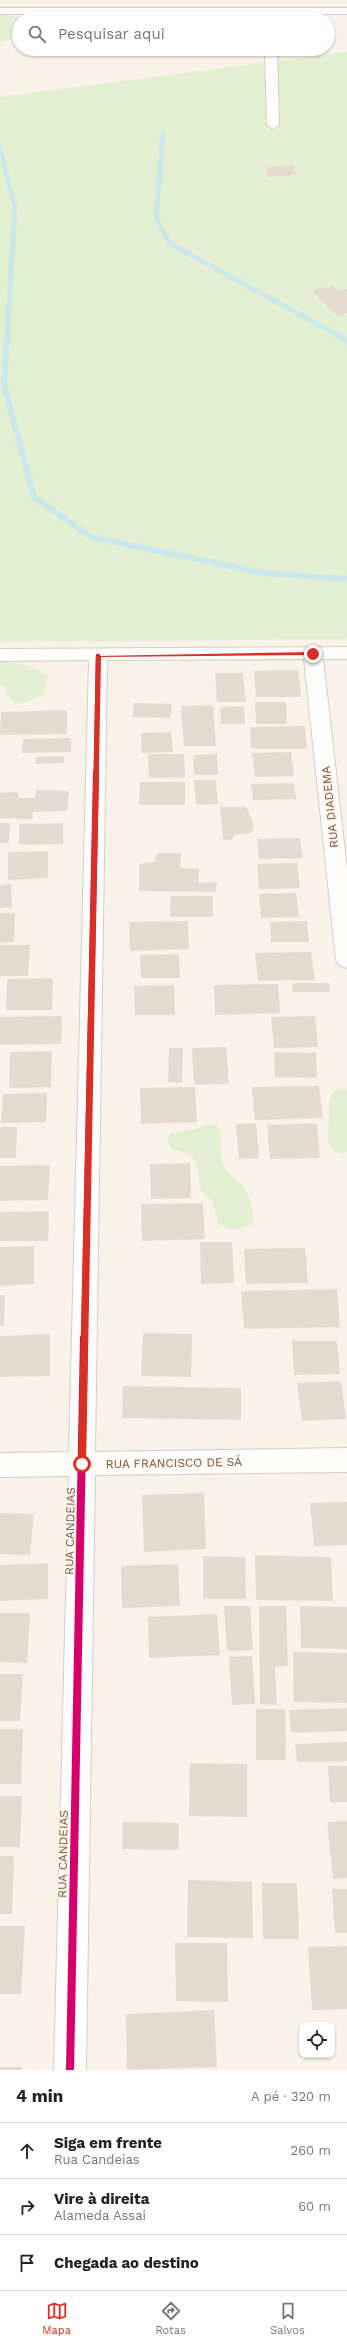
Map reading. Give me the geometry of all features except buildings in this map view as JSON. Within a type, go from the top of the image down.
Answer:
[{"type":"street","points":[[0,11],[347,11]]},
{"type":"street","points":[[271,56],[273,125]]},
{"type":"street","points":[[0,655],[98,656],[347,653]]},
{"type":"street","name":"RUA DIADEMA","points":[[313,654],[347,960]]},
{"type":"street","name":"RUA CANDEIAS","points":[[70,2070],[98,656]]},
{"type":"street","name":"RUA FRANCISCO DE SÁ","points":[[0,1465],[347,1460]]},
{"type":"green space","points":[[0,15],[12,16],[12,39],[0,42]]},
{"type":"green space","points":[[347,52],[347,639],[0,642],[0,97],[316,56],[335,56],[335,54]]},
{"type":"green space","points":[[0,661],[26,665],[43,673],[48,677],[43,694],[24,703],[14,702],[10,699],[4,687],[0,684]]},
{"type":"green space","points":[[338,1089],[347,1089],[347,1152],[342,1154],[333,1151],[328,1143],[329,1102],[331,1095]]},
{"type":"green space","points":[[211,1124],[219,1127],[224,1167],[227,1172],[243,1186],[250,1202],[254,1223],[240,1228],[231,1229],[218,1224],[213,1203],[200,1188],[197,1162],[191,1155],[171,1148],[167,1141],[170,1133],[191,1130]]},
{"type":"waterway","points":[[163,134],[156,219],[169,243],[341,337]]},
{"type":"waterway","points":[[0,148],[15,207],[7,337]]},
{"type":"waterway","points":[[7,336],[4,386],[34,497],[91,537],[263,573],[347,579]]},
{"type":"waterway","points":[[339,336],[347,341]]},
{"type":"cycle path","points":[[70,2070],[98,656]]},
{"type":"route","points":[[82,1464],[98,656],[313,654]]}]
